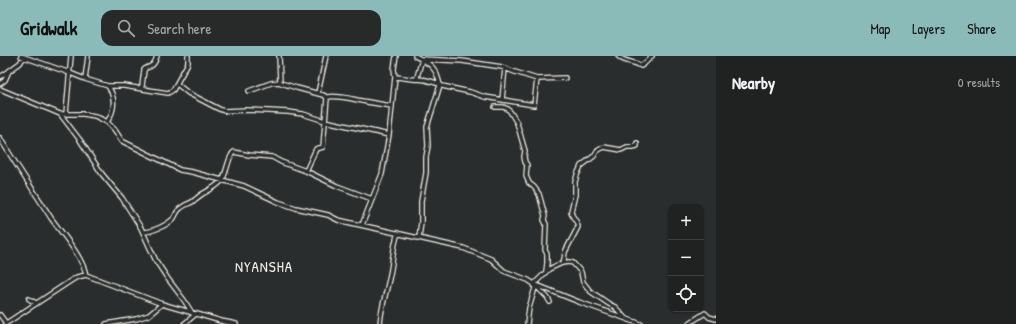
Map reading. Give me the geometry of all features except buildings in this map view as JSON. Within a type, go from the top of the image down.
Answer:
[{"type":"street","points":[[66,114],[71,56]]},
{"type":"street","points":[[85,79],[88,56]]},
{"type":"street","points":[[140,88],[142,86],[144,70],[146,67],[152,66],[157,56]]},
{"type":"street","points":[[0,77],[20,63],[23,57],[108,86],[124,86],[168,93],[173,90],[188,64],[188,56]]},
{"type":"street","points":[[280,56],[280,82]]},
{"type":"street","points":[[318,93],[326,56]]},
{"type":"street","points":[[362,225],[382,174],[395,77],[394,69],[396,56]]},
{"type":"street","points":[[415,56],[426,61],[433,67],[439,78],[440,84],[427,127],[428,146],[426,173],[421,201],[419,238]]},
{"type":"street","points":[[618,56],[625,62],[636,63],[641,66],[652,56]]},
{"type":"street","points":[[418,79],[417,74],[422,59]]},
{"type":"street","points":[[422,59],[462,61],[505,68],[537,79],[565,78]]},
{"type":"street","points":[[502,100],[505,68]]},
{"type":"street","points":[[0,84],[6,80],[9,71]]},
{"type":"street","points":[[395,77],[426,80],[485,97],[534,105],[537,79]]},
{"type":"street","points":[[249,91],[271,83],[280,82],[282,84],[318,93],[327,97],[332,96],[348,98],[391,106]]},
{"type":"street","points":[[176,84],[188,93],[224,111],[247,110],[303,114],[324,121],[388,135]]},
{"type":"street","points":[[108,86],[111,90],[114,102],[113,112],[108,122]]},
{"type":"street","points":[[0,89],[60,114],[91,115],[101,118],[108,122],[122,141],[180,170],[244,186],[278,202],[296,208],[328,215],[338,220],[463,248],[491,259],[504,271],[515,276],[579,302],[641,324]]},
{"type":"street","points":[[306,171],[316,149],[323,147],[327,97]]},
{"type":"street","points":[[495,107],[505,108],[510,111],[520,132],[525,151],[525,162],[527,165],[526,176],[529,183],[539,194],[545,216],[546,271]]},
{"type":"street","points":[[60,114],[80,140],[102,174],[122,198],[143,232],[156,261],[194,313]]},
{"type":"street","points":[[0,138],[48,213],[67,239],[84,267],[86,275]]},
{"type":"street","points":[[562,263],[565,252],[578,227],[571,211],[575,195],[576,175],[581,166],[594,156],[597,150],[604,147],[621,150],[627,147],[636,146],[637,143]]},
{"type":"street","points":[[143,232],[148,232],[159,228],[169,222],[180,208],[216,186],[222,180],[234,152],[250,156],[272,157],[337,186],[372,199]]},
{"type":"street","points":[[380,324],[381,311],[398,233]]},
{"type":"street","points":[[527,324],[529,308],[535,288],[534,284],[549,268],[569,262],[573,263],[581,272],[583,282],[590,291],[608,304],[615,307],[625,318]]},
{"type":"street","points":[[0,315],[5,324],[77,277],[86,275],[162,304],[236,324]]},
{"type":"street","points":[[534,284],[548,297],[550,302]]},
{"type":"street","points":[[29,299],[36,303]]},
{"type":"street","points":[[106,324],[136,319],[149,315],[162,304]]},
{"type":"street","points":[[184,324],[194,313]]},
{"type":"street","points":[[688,324],[705,313],[708,316],[716,318]]},
{"type":"district","name":"NYANSHA","points":[[264,266]]}]
